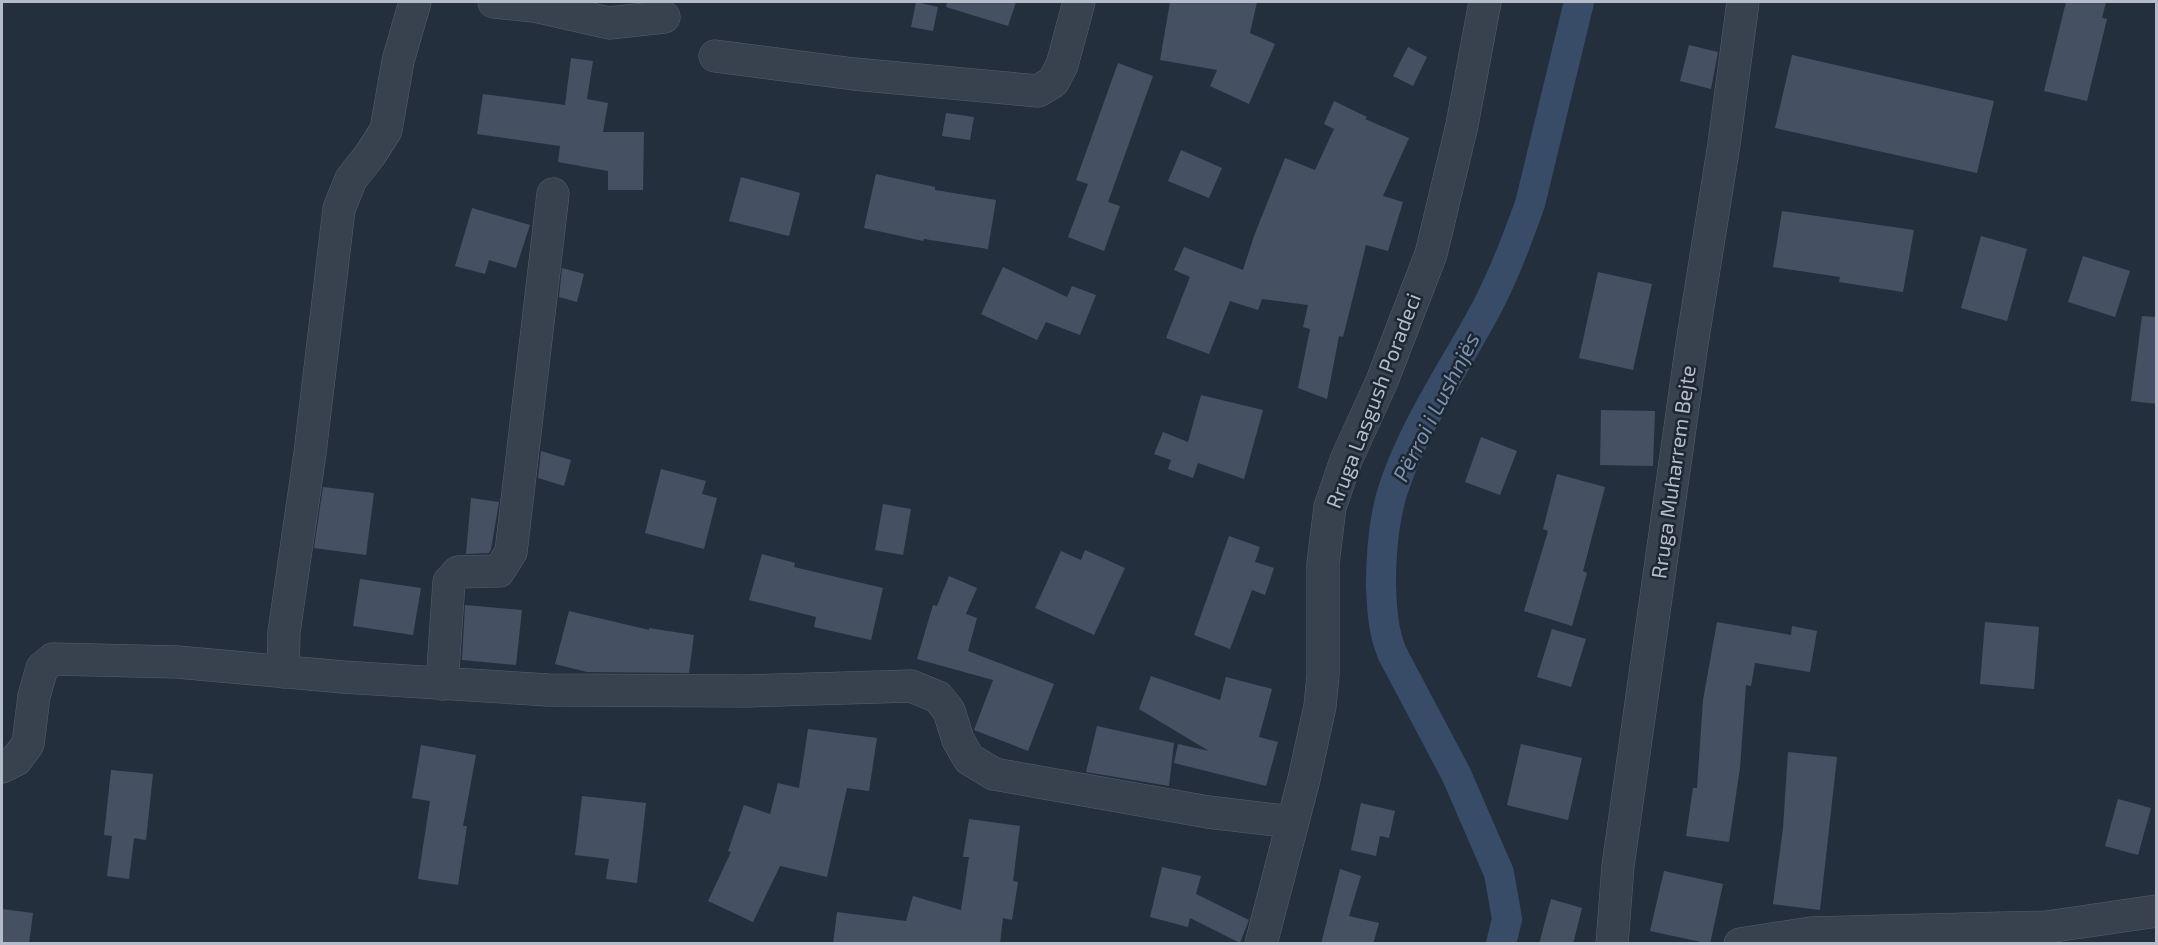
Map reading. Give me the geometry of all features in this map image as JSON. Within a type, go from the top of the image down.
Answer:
[{"type":"street","points":[[283,672],[284,632],[310,453],[339,209],[351,179],[386,130],[398,61],[417,2]]},
{"type":"street","points":[[494,2],[534,6],[609,23],[664,17]]},
{"type":"street","points":[[714,56],[854,74],[1038,91],[1053,82],[1062,65],[1079,2]]},
{"type":"street","name":"Rruga Lasgush Poradeci","points":[[1261,944],[1314,740],[1320,706],[1323,675],[1323,564],[1330,507],[1346,460],[1385,372],[1431,254],[1462,125],[1485,2]]},
{"type":"street","name":"Rruga Muharrem Bejte","points":[[1612,944],[1618,866],[1743,2]]},
{"type":"street","points":[[442,684],[448,582],[458,572],[499,571],[511,552],[554,194]]},
{"type":"street","points":[[2,767],[16,760],[28,744],[34,696],[42,668],[53,659],[177,662],[442,684],[548,690],[746,691],[911,686],[938,698],[949,711],[958,740],[969,759],[994,774],[1208,812],[1292,822]]},
{"type":"street","points":[[1740,944],[1811,933],[2047,927],[2157,911]]},
{"type":"building","points":[[916,2],[938,7],[933,31],[911,27]]},
{"type":"building","points":[[947,2],[1016,2],[1008,26],[946,7]]},
{"type":"building","points":[[1170,2],[1257,2],[1250,33],[1275,44],[1249,104],[1210,86],[1217,70],[1160,60]]},
{"type":"building","points":[[2066,2],[2106,2],[2102,18],[2107,19],[2087,101],[2044,91]]},
{"type":"building","points":[[1689,45],[1718,52],[1711,89],[1680,81]]},
{"type":"building","points":[[1408,47],[1427,57],[1413,86],[1393,76]]},
{"type":"building","points":[[1792,55],[1994,101],[1977,173],[1775,128]]},
{"type":"building","points":[[571,58],[593,61],[587,99],[608,103],[603,132],[644,132],[643,190],[608,190],[608,171],[558,162],[560,146],[477,134],[483,94],[565,105]]},
{"type":"building","points":[[1118,63],[1153,76],[1108,202],[1120,206],[1104,251],[1068,237],[1088,184],[1076,180]]},
{"type":"building","points":[[1334,101],[1367,117],[1365,119],[1409,138],[1383,196],[1403,202],[1388,251],[1366,245],[1343,337],[1339,336],[1327,399],[1298,388],[1310,329],[1303,327],[1308,305],[1262,299],[1258,310],[1230,301],[1209,354],[1166,338],[1190,277],[1174,270],[1184,247],[1243,270],[1285,158],[1315,170],[1334,129],[1324,124]]},
{"type":"building","points":[[946,113],[974,117],[970,140],[942,136]]},
{"type":"building","points":[[1181,150],[1222,168],[1209,198],[1168,181]]},
{"type":"building","points":[[876,174],[935,187],[935,190],[996,200],[988,249],[924,239],[923,241],[864,228]]},
{"type":"building","points":[[741,177],[800,193],[789,236],[729,221]]},
{"type":"building","points":[[472,208],[530,225],[516,268],[489,260],[485,274],[455,266]]},
{"type":"building","points":[[1782,211],[1914,230],[1903,292],[1839,282],[1840,277],[1773,267]]},
{"type":"building","points":[[1981,236],[2027,249],[2007,321],[1961,308]]},
{"type":"building","points":[[2083,256],[2130,271],[2115,317],[2068,302]]},
{"type":"building","points":[[1003,267],[1067,297],[1072,286],[1096,295],[1080,335],[1046,322],[1037,340],[981,314]]},
{"type":"building","points":[[562,268],[584,274],[577,302],[559,297]]},
{"type":"building","points":[[1598,272],[1652,284],[1633,370],[1579,358]]},
{"type":"building","points":[[2142,316],[2157,317],[2157,404],[2131,401]]},
{"type":"building","points":[[1201,395],[1263,410],[1244,479],[1198,463],[1193,478],[1168,469],[1171,460],[1154,454],[1163,432],[1188,442]]},
{"type":"building","points":[[1601,410],[1655,411],[1653,466],[1600,465]]},
{"type":"building","points":[[1481,437],[1517,451],[1500,495],[1465,482]]},
{"type":"building","points":[[541,451],[571,460],[564,486],[538,478]]},
{"type":"building","points":[[661,469],[706,481],[702,494],[717,498],[704,549],[645,533]]},
{"type":"building","points":[[1557,474],[1605,487],[1583,571],[1587,573],[1572,626],[1524,611],[1548,531],[1543,529]]},
{"type":"building","points":[[323,487],[374,493],[366,555],[314,548]]},
{"type":"building","points":[[471,498],[499,502],[489,553],[466,554]]},
{"type":"building","points":[[883,504],[911,509],[903,555],[875,550]]},
{"type":"building","points":[[1229,536],[1260,547],[1255,562],[1274,568],[1265,595],[1252,590],[1230,649],[1194,635]]},
{"type":"building","points":[[1085,550],[1125,568],[1094,635],[1035,608],[1061,551],[1081,560]]},
{"type":"building","points":[[762,554],[795,563],[794,567],[883,588],[871,640],[814,627],[816,617],[749,600]]},
{"type":"building","points":[[949,576],[977,588],[966,614],[977,618],[968,651],[1054,684],[1028,751],[974,730],[993,680],[917,659],[933,605],[937,606]]},
{"type":"building","points":[[360,579],[421,588],[413,635],[353,626]]},
{"type":"building","points":[[465,605],[522,610],[516,665],[462,660]]},
{"type":"building","points":[[569,611],[649,630],[649,628],[694,635],[689,673],[587,672],[555,664]]},
{"type":"building","points":[[1717,622],[1791,635],[1792,626],[1817,631],[1810,672],[1755,663],[1751,686],[1746,685],[1740,768],[1729,842],[1686,836],[1693,788],[1697,788],[1703,700]]},
{"type":"building","points":[[1985,622],[2039,627],[2034,689],[1980,684]]},
{"type":"building","points":[[1552,629],[1586,639],[1571,687],[1537,677]]},
{"type":"building","points":[[1151,676],[1220,700],[1226,677],[1272,689],[1259,737],[1278,742],[1266,786],[1174,763],[1178,744],[1209,751],[1139,709]]},
{"type":"building","points":[[1097,726],[1174,743],[1169,786],[1086,772]]},
{"type":"building","points":[[808,729],[877,738],[869,791],[847,788],[827,877],[780,866],[753,922],[708,901],[731,852],[728,851],[744,805],[770,814],[778,783],[799,788]]},
{"type":"building","points":[[1521,744],[1582,758],[1568,820],[1507,805]]},
{"type":"building","points":[[421,745],[476,755],[463,826],[467,826],[458,885],[418,879],[430,801],[412,798]]},
{"type":"building","points":[[1788,752],[1837,757],[1820,910],[1773,904],[1783,828]]},
{"type":"building","points":[[111,770],[153,774],[146,840],[134,838],[129,879],[107,876],[112,836],[104,835]]},
{"type":"building","points":[[582,796],[646,803],[637,883],[606,879],[609,859],[575,855]]},
{"type":"building","points":[[2118,799],[2151,808],[2138,855],[2105,846]]},
{"type":"building","points":[[1361,803],[1395,811],[1389,838],[1380,836],[1376,856],[1351,850]]},
{"type":"building","points":[[969,819],[1020,826],[1013,881],[1018,882],[1012,920],[1003,918],[1000,944],[833,944],[837,912],[906,921],[913,896],[961,910],[969,857],[963,857]]},
{"type":"building","points":[[1162,867],[1201,876],[1196,894],[1249,920],[1240,943],[1190,918],[1188,927],[1150,917]]},
{"type":"building","points":[[1340,869],[1361,876],[1349,916],[1379,923],[1373,944],[1321,944]]},
{"type":"building","points":[[1664,871],[1723,884],[1710,944],[1650,931]]},
{"type":"building","points":[[1551,899],[1582,908],[1573,944],[1539,944]]},
{"type":"building","points":[[2,909],[33,913],[29,944],[2,944]]},
{"type":"waterway","name":"Përroi i Lushnjës","points":[[1501,944],[1507,919],[1499,873],[1456,774],[1389,645],[1382,604],[1382,549],[1387,511],[1403,464],[1424,418],[1493,296],[1530,204],[1579,2]]}]
